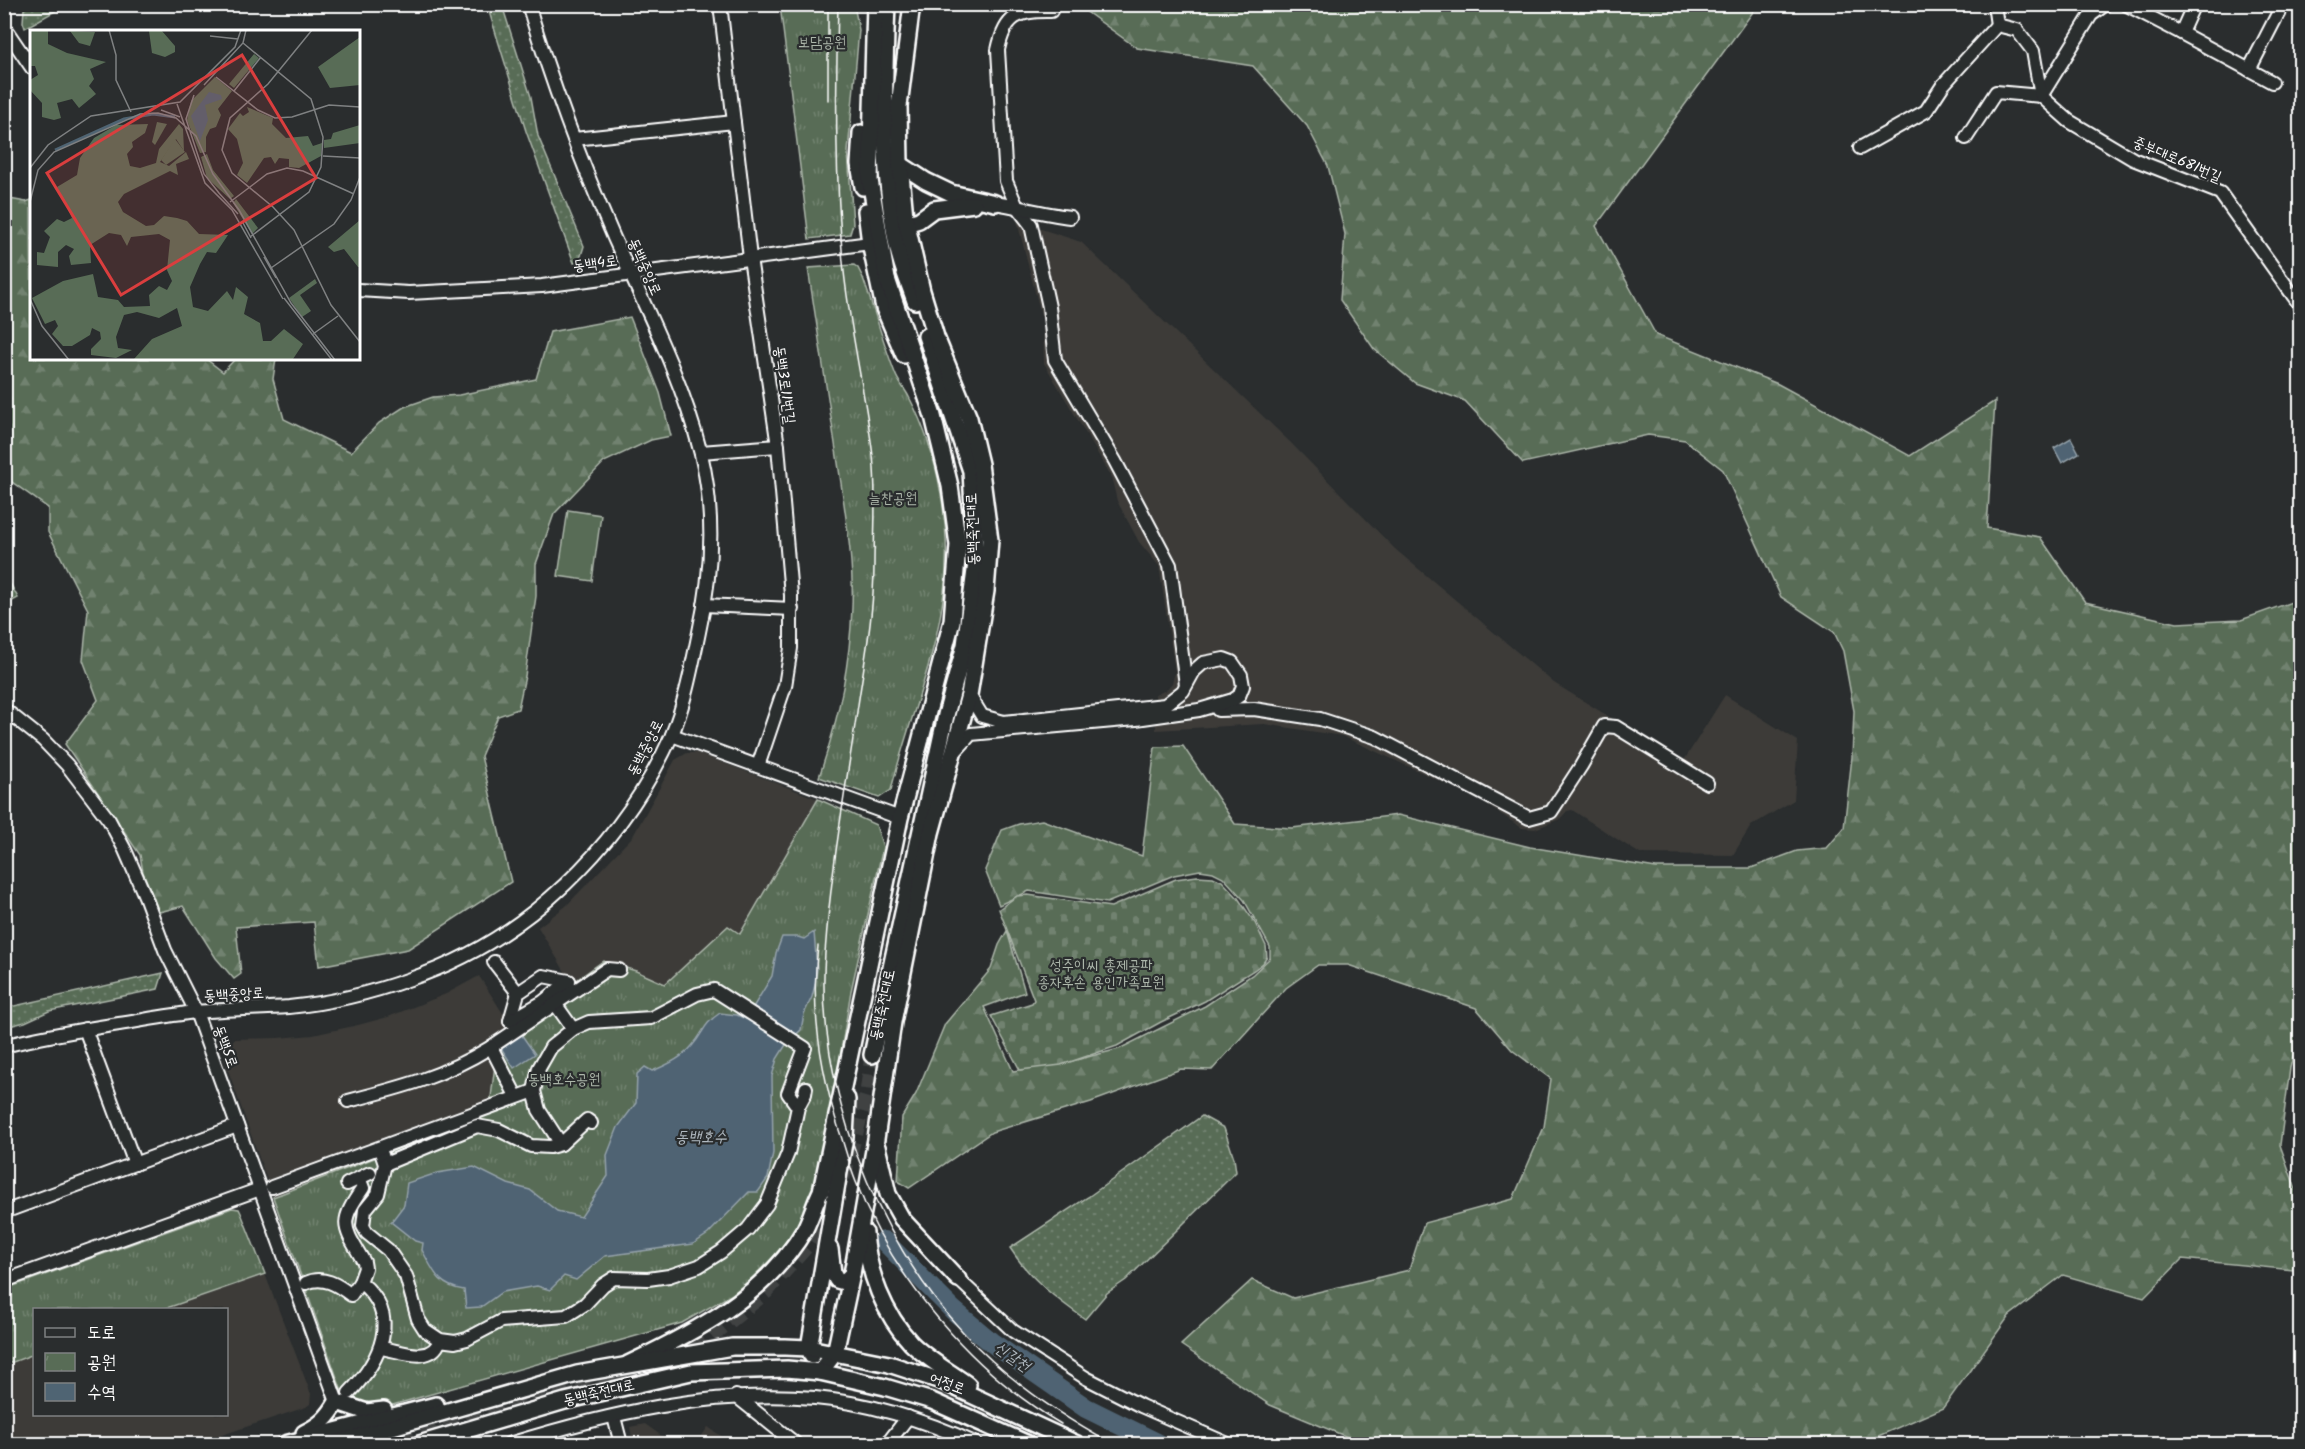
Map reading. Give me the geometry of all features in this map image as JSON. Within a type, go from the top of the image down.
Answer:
[{"type":"main road","points":[[868,4],[860,164],[870,243],[884,308],[933,416]]},
{"type":"main road","name":"동백죽전대로","points":[[849,1054],[900,818],[952,621],[957,545],[950,486],[933,416],[887,279],[870,180],[875,4]]},
{"type":"main road","name":"동백죽전대로","points":[[872,1055],[936,761],[966,638],[976,563],[971,471],[896,241],[887,170],[884,101],[887,4]]},
{"type":"main road","points":[[849,1054],[846,1137],[809,1348],[820,1372],[835,1353],[852,1274],[876,1139],[895,1011],[931,832],[969,695],[986,591],[990,540],[980,464],[969,418],[936,337],[906,224],[900,164],[899,106],[912,4]]},
{"type":"main road","points":[[900,164],[944,190],[994,203]]},
{"type":"main road","points":[[906,224],[919,220],[934,209],[945,206],[994,203]]},
{"type":"main road","points":[[958,434],[980,464]]},
{"type":"main road","points":[[966,638],[986,591]]},
{"type":"main road","points":[[628,1364],[670,1344],[725,1312],[752,1292],[782,1261],[805,1229],[821,1191],[849,1054]]},
{"type":"main road","points":[[876,1139],[888,1194],[902,1219],[958,1279]]},
{"type":"main road","points":[[863,1214],[866,1250],[875,1282],[887,1308],[912,1344],[989,1402]]},
{"type":"main road","points":[[828,1231],[833,1273],[837,1280],[844,1282],[852,1274]]},
{"type":"main road","name":"동백죽전대로","points":[[284,1444],[426,1407],[628,1364],[732,1347],[809,1348]]},
{"type":"main road","name":"어정로","points":[[809,1348],[889,1364],[941,1381],[1077,1444]]},
{"type":"main road","name":"동백죽전대로","points":[[419,1444],[565,1401],[691,1372],[787,1369],[820,1372]]},
{"type":"main road","name":"어정로","points":[[820,1372],[932,1401],[1028,1444]]},
{"type":"main road","name":"동백죽전대로","points":[[333,1444],[577,1374]]},
{"type":"main road","points":[[284,1444],[318,1426],[330,1415],[343,1397],[367,1412],[426,1407]]},
{"type":"street","name":"동백중앙로","points":[[4,1046],[44,1035],[196,1012],[290,1006],[340,999],[436,970],[475,951],[531,913],[589,859],[629,810],[672,735],[693,660],[704,605],[709,562],[710,509],[700,452],[675,375],[574,139],[541,49],[528,4]]},
{"type":"street","name":"동백3로11번길","points":[[720,4],[750,258],[778,446],[792,609],[791,648],[785,686],[758,766]]},
{"type":"street","points":[[1860,148],[1926,111],[1943,86],[1997,25],[1994,4]]},
{"type":"street","points":[[2041,96],[2091,15],[2106,4]]},
{"type":"street","points":[[2125,4],[2272,82]]},
{"type":"street","points":[[2181,33],[2194,4]]},
{"type":"street","points":[[2250,70],[2283,4]]},
{"type":"street","points":[[1051,11],[1033,10],[1018,15],[1008,21],[1001,36],[998,50],[1006,181],[1017,207],[1031,225],[1050,307],[1055,360],[1115,461],[1170,565],[1186,685]]},
{"type":"street","points":[[1997,25],[2017,30],[2034,51],[2041,96]]},
{"type":"street","points":[[4,27],[30,65]]},
{"type":"street","points":[[1966,138],[1996,92],[2041,96]]},
{"type":"street","name":"중부대로681번길","points":[[2041,96],[2069,121],[2133,159],[2220,193],[2301,305]]},
{"type":"street","points":[[574,139],[734,122]]},
{"type":"street","points":[[994,203],[1032,212],[1070,217]]},
{"type":"street","name":"동백4로","points":[[360,290],[409,293],[510,289],[870,243]]},
{"type":"street","points":[[700,452],[778,446]]},
{"type":"street","points":[[704,605],[792,609]]},
{"type":"street","points":[[1180,644],[1186,652],[1203,663]]},
{"type":"street","points":[[969,695],[982,716],[1004,722],[1155,708],[1174,699],[1194,671],[1203,663],[1217,659],[1232,662],[1239,670],[1243,680],[1239,696],[1199,710]]},
{"type":"street","points":[[1239,696],[1254,708]]},
{"type":"street","points":[[954,753],[971,734],[1136,719],[1199,710],[1254,708],[1320,719],[1376,737],[1529,818],[1551,812],[1604,726],[1616,727],[1707,783]]},
{"type":"street","name":"동백5로","points":[[4,709],[43,740],[67,765],[109,820],[145,896],[165,950],[196,1012],[237,1126],[266,1188],[343,1397]]},
{"type":"street","points":[[672,735],[900,818]]},
{"type":"street","points":[[494,962],[518,993]]},
{"type":"street","points":[[348,1101],[425,1080],[461,1065],[608,969],[619,970]]},
{"type":"street","points":[[543,975],[569,981],[543,1002],[510,1021],[518,993],[528,982],[543,975]]},
{"type":"street","points":[[561,1144],[539,1110],[534,1091],[539,1068],[550,1047],[573,1029],[589,1022],[651,1018],[697,994],[714,990],[805,1048],[788,1093],[798,1107]]},
{"type":"street","points":[[556,1005],[573,1029]]},
{"type":"street","points":[[86,1029],[135,1164]]},
{"type":"street","points":[[491,1047],[516,1096]]},
{"type":"street","points":[[380,1149],[385,1164],[378,1194],[365,1210],[363,1226],[367,1233],[391,1253],[406,1276],[418,1319],[425,1330],[440,1340],[455,1342],[467,1339],[501,1321],[566,1316],[577,1310],[608,1280],[669,1276],[699,1266],[721,1252],[742,1235],[767,1204],[788,1153],[798,1107],[806,1088]]},
{"type":"street","points":[[5,1278],[380,1149],[534,1091]]},
{"type":"street","points":[[385,1164],[477,1126],[499,1130],[531,1146],[561,1144],[587,1120],[591,1123]]},
{"type":"street","points":[[4,1212],[237,1126]]},
{"type":"street","points":[[306,1283],[313,1280],[324,1280],[337,1285],[351,1295],[360,1282],[365,1268],[364,1262],[346,1232],[345,1219],[350,1205],[363,1188],[365,1176],[347,1184]]},
{"type":"street","points":[[958,1279],[1013,1331],[1086,1378],[1169,1419],[1228,1444]]},
{"type":"street","points":[[343,1397],[366,1375],[381,1348],[384,1323],[379,1306],[373,1292],[360,1282]]},
{"type":"street","points":[[381,1348],[406,1355],[423,1354],[431,1352],[440,1340]]},
{"type":"street","points":[[736,1396],[796,1444]]},
{"type":"street","points":[[509,1444],[567,1426],[703,1399],[736,1396],[818,1398],[908,1417],[977,1444]]},
{"type":"street","points":[[614,1417],[621,1444]]},
{"type":"street","points":[[886,1444],[908,1417]]},
{"type":"shaded area","points":[[1017,221],[1081,242],[1290,442],[1395,549],[1554,683],[1683,762],[1725,695],[1798,741],[1794,800],[1751,826],[1733,855],[1640,854],[1572,810],[1567,811],[1560,819],[1535,829],[1522,828],[1473,796],[1342,736],[1264,724],[1156,730],[1155,695],[1166,690],[1172,683],[1175,672],[1159,566],[1139,542],[1117,501],[1111,476],[1044,363],[1043,323]]},
{"type":"shaded area","points":[[687,753],[698,753],[818,799],[739,935],[727,927],[665,984],[636,971],[576,990],[538,927],[566,906],[633,836],[675,760]]},
{"type":"shaded area","points":[[479,976],[513,1029],[489,1114],[273,1197],[224,1059],[234,1039],[313,1035],[358,1025],[388,1017],[446,994]]},
{"type":"shaded area","points":[[265,1274],[311,1394],[310,1404],[195,1444],[5,1444],[4,1365],[33,1354],[33,1416],[228,1416],[228,1308],[167,1308]]},
{"type":"shaded area","points":[[645,1424],[673,1444],[633,1444],[630,1427]]},
{"type":"shaded area","points":[[708,1427],[733,1444],[696,1444]]},
{"type":"green space","points":[[31,5],[66,5],[25,28],[24,9]]},
{"type":"green space","points":[[487,5],[502,5],[531,97],[538,136],[584,246],[579,262],[574,263],[526,131]]},
{"type":"green space","name":"보담공원","points":[[780,5],[854,5],[859,30],[848,152],[853,224],[850,234],[809,239]]},
{"type":"green space","points":[[1082,5],[1758,5],[1596,226],[1656,335],[1778,384],[1910,456],[1995,401],[1987,528],[2040,537],[2085,602],[2177,623],[2241,620],[2300,599],[2300,1030],[2290,1068],[2280,1145],[2300,1201],[2293,1270],[2182,1259],[2144,1298],[2063,1275],[2009,1316],[1943,1408],[1860,1444],[1364,1444],[1270,1405],[1181,1345],[1252,1280],[1293,1298],[1409,1270],[1424,1223],[1513,1199],[1544,1127],[1551,1079],[1512,1050],[1476,1008],[1348,965],[1318,965],[1286,988],[1212,1070],[1181,1069],[1091,1102],[992,1132],[909,1188],[898,1181],[902,1117],[916,1094],[945,1024],[991,969],[999,945],[1007,931],[1025,992],[984,1007],[1013,1071],[1064,1063],[1119,1049],[1205,1006],[1252,975],[1270,958],[1270,947],[1244,900],[1223,877],[1213,872],[1200,870],[1174,875],[1107,903],[1029,891],[999,905],[985,870],[1002,830],[1019,824],[1042,820],[1142,856],[1155,747],[1183,746],[1235,824],[1292,828],[1398,815],[1530,847],[1656,868],[1751,868],[1797,851],[1827,848],[1844,828],[1852,757],[1854,711],[1843,651],[1834,632],[1781,597],[1723,470],[1685,440],[1648,435],[1523,463],[1465,401],[1415,383],[1374,349],[1340,300],[1345,234],[1328,166],[1307,126],[1253,66],[1137,48],[1084,10]]},
{"type":"green space","points":[[4,198],[26,202],[30,200],[30,360],[207,360],[223,372],[234,360],[276,360],[273,379],[284,419],[351,452],[379,423],[404,407],[433,397],[459,395],[536,379],[550,332],[630,317],[660,393],[671,436],[651,440],[604,462],[554,514],[536,564],[536,596],[518,709],[498,716],[481,756],[511,882],[408,949],[319,966],[314,922],[236,927],[241,974],[234,979],[216,958],[183,906],[159,912],[143,872],[140,855],[65,744],[98,700],[83,660],[88,610],[48,532],[48,508],[5,477]]},
{"type":"green space","name":"늘찬공원","points":[[854,265],[863,278],[896,376],[909,397],[928,443],[941,492],[946,543],[944,592],[935,642],[891,790],[879,798],[819,777],[832,736],[846,672],[851,630],[852,591],[847,525],[808,268]]},
{"type":"green space","points":[[568,510],[601,515],[592,581],[558,576]]},
{"type":"green space","points":[[4,572],[18,598],[5,605],[4,605]]},
{"type":"green space","name":"동백호수공원","points":[[818,799],[876,825],[883,847],[851,991],[825,1147],[810,1203],[791,1235],[752,1278],[731,1295],[682,1323],[382,1408],[350,1400],[341,1389],[273,1197],[489,1114],[498,1040],[576,990],[578,979],[603,961],[636,971],[665,984],[728,926],[740,934]]},
{"type":"green space","name":"성주이씨 총제공파 종자후손 용인가족묘원","points":[[1197,876],[1213,877],[1222,881],[1238,898],[1255,923],[1266,946],[1267,957],[1263,963],[1205,1001],[1117,1046],[1061,1065],[1020,1070],[991,1016],[1032,1003],[1034,1000],[999,909],[1017,896],[1028,895],[1111,907],[1176,879]]},
{"type":"green space","points":[[163,973],[158,989],[49,1011],[25,1022],[5,1027],[5,1008]]},
{"type":"green space","points":[[1202,1116],[1224,1128],[1236,1172],[1126,1280],[1107,1293],[1085,1319],[1044,1287],[1010,1248],[1088,1197]]},
{"type":"green space","points":[[232,1208],[239,1209],[241,1213],[265,1274],[167,1308],[33,1308],[33,1354],[5,1365],[5,1289]]},
{"type":"water","points":[[2071,438],[2079,453],[2062,463],[2054,448]]},
{"type":"water","name":"동백호수","points":[[814,932],[817,969],[812,997],[804,1014],[801,1030],[787,1043],[777,1059],[772,1076],[773,1153],[768,1178],[758,1192],[749,1192],[708,1234],[693,1244],[605,1256],[576,1280],[564,1276],[550,1290],[537,1286],[502,1292],[481,1307],[466,1308],[464,1290],[442,1281],[422,1250],[423,1243],[415,1241],[391,1222],[404,1205],[407,1183],[437,1173],[474,1167],[508,1184],[530,1190],[557,1211],[581,1217],[608,1176],[607,1155],[618,1127],[636,1103],[637,1074],[645,1067],[652,1071],[684,1054],[710,1021],[720,1013],[737,1015],[746,1019],[772,976],[776,953],[782,937],[804,939]]},
{"type":"water","points":[[521,1034],[535,1054],[514,1068],[501,1048]]},
{"type":"waterway","name":"신갈천","points":[[884,1241],[953,1310],[991,1342],[1086,1408],[1159,1444]]},
{"type":"tunnel","points":[[843,1178],[867,1093],[872,1055]]},
{"type":"tunnel","points":[[669,1354],[708,1339],[766,1292],[806,1247],[833,1200]]},
{"type":"tunnel","points":[[377,1444],[606,1379],[635,1367]]},
{"type":"tram line","points":[[828,4],[828,100]]},
{"type":"tram line","points":[[838,4],[837,133],[840,230],[849,311],[873,456],[875,510],[871,618],[835,859],[825,953],[824,1003],[830,1054],[841,1105],[857,1156],[878,1205],[903,1251],[931,1294],[979,1349],[1015,1380],[1052,1408],[1112,1444]]},
{"type":"tram line","points":[[818,946],[815,992],[822,1062],[849,1163],[872,1218],[913,1287],[939,1320],[997,1378],[1028,1403],[1061,1424]]}]
